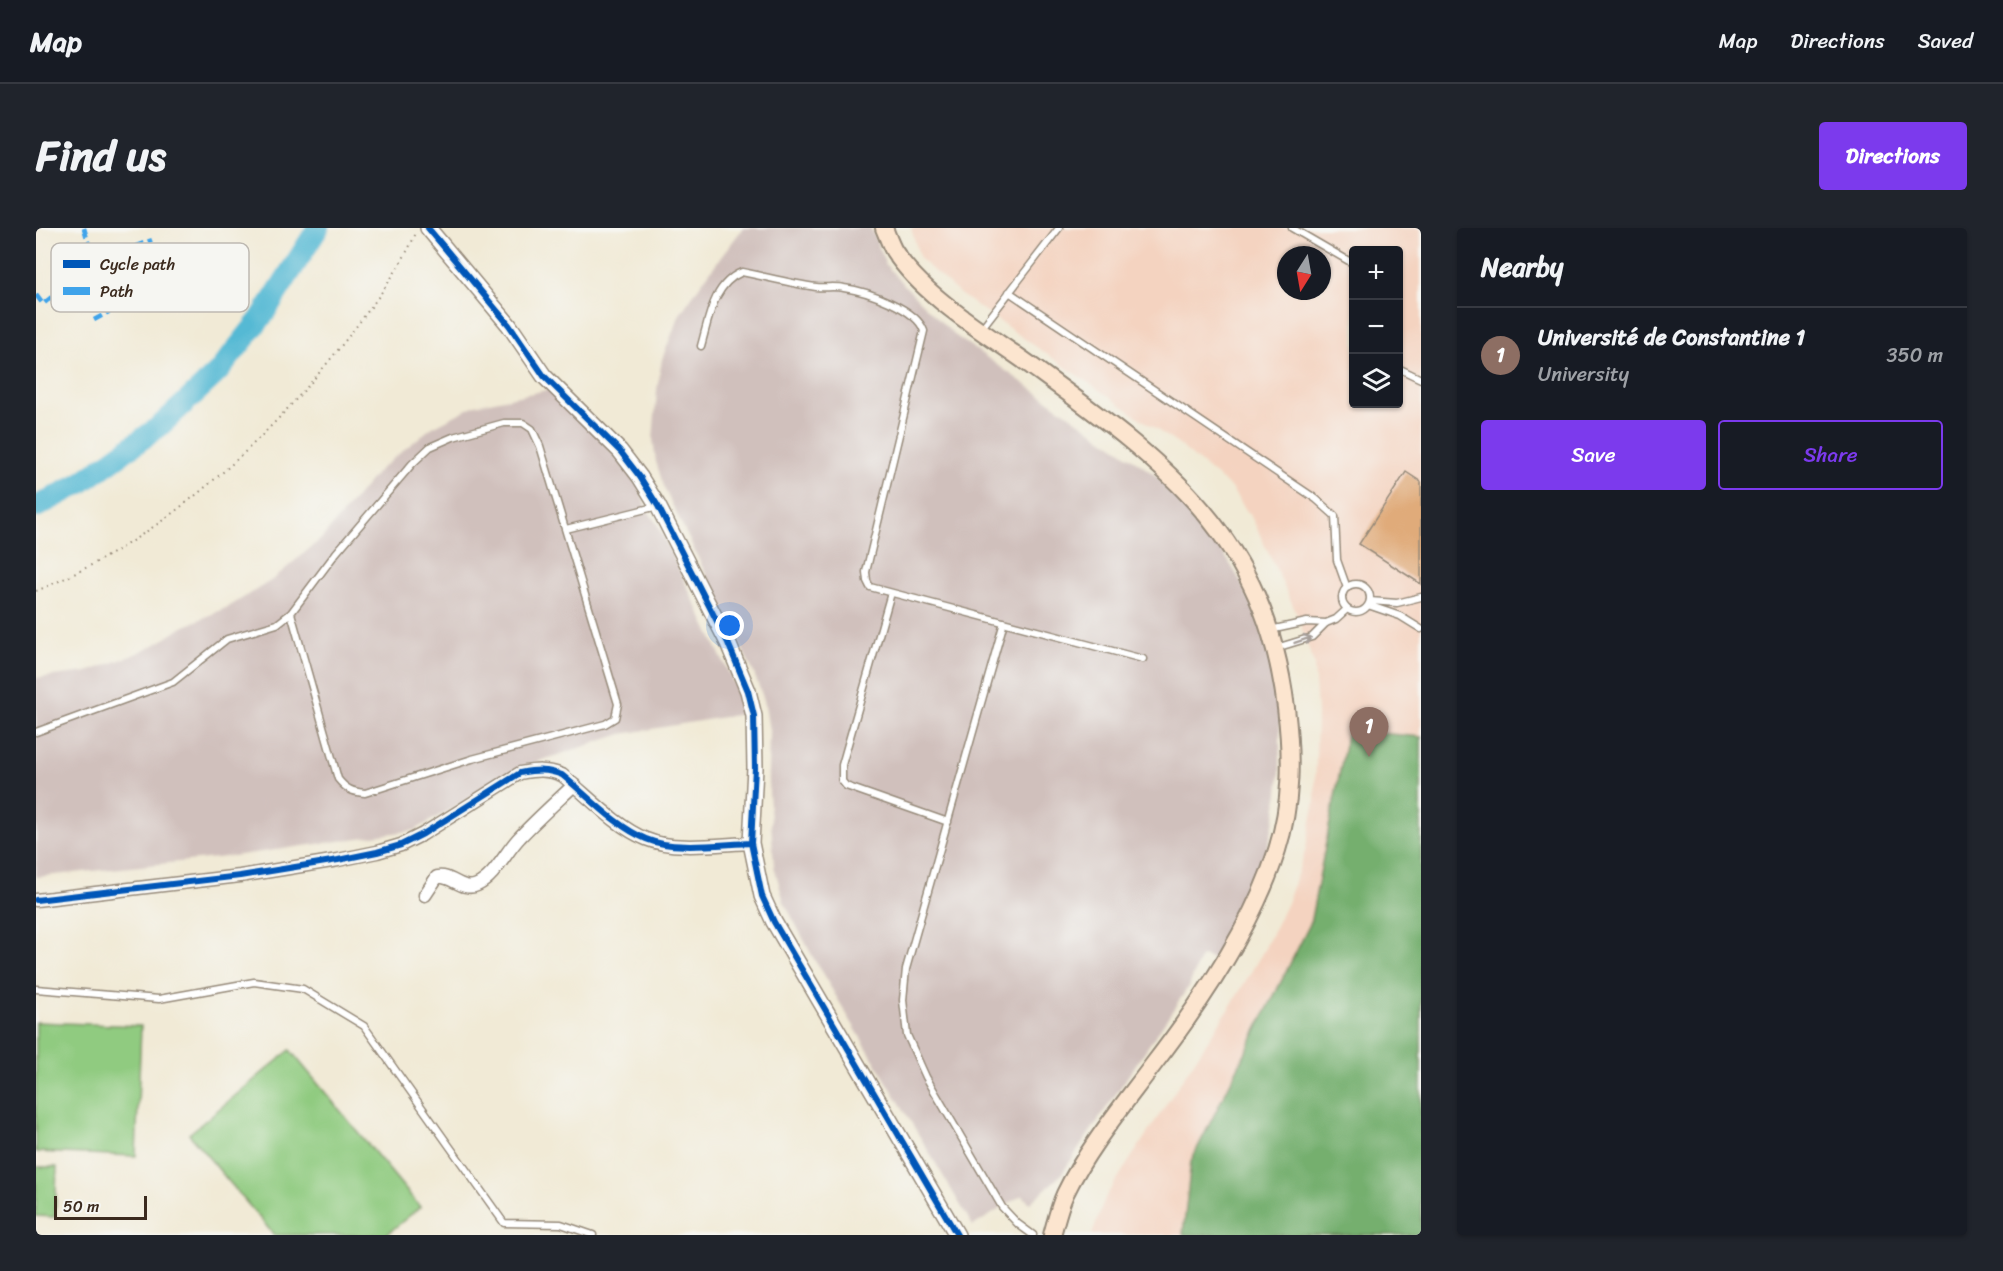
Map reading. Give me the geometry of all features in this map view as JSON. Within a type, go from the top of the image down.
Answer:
[{"type":"main road","points":[[884,228],[894,250],[918,279],[952,309],[1039,371],[1153,458],[1189,493],[1215,524],[1256,591],[1275,648],[1283,686],[1290,737],[1290,792],[1276,852],[1260,894],[1189,1018],[1078,1170],[1066,1193],[1052,1235]]},
{"type":"street","points":[[428,228],[509,325],[544,376],[620,450],[658,506],[728,643],[748,691],[754,716],[755,768],[751,843],[762,896],[774,922],[957,1235]]},
{"type":"street","points":[[36,900],[240,876],[338,861],[401,845],[452,817],[520,773],[536,770],[549,770],[562,775],[630,831],[648,840],[669,844],[696,845],[751,843]]},
{"type":"street","points":[[425,895],[437,877],[443,876],[470,887],[478,885],[490,874],[519,838],[574,785]]},
{"type":"lane","points":[[981,330],[1059,228]]},
{"type":"lane","points":[[1292,228],[1349,262]]},
{"type":"lane","points":[[701,346],[715,299],[724,284],[742,272],[819,288],[846,288],[891,303],[921,323],[924,331],[866,572],[870,588],[1143,659]]},
{"type":"lane","points":[[1009,292],[1331,511],[1336,523],[1337,560],[1347,588]]},
{"type":"lane","points":[[1403,370],[1421,379]]},
{"type":"lane","points":[[36,732],[173,682],[227,639],[277,624],[291,613],[336,553],[412,464],[430,447],[453,437],[504,423],[523,423],[532,429],[540,446],[618,704],[615,718],[605,724],[472,759],[365,793],[353,792],[344,787],[338,779],[291,613]]},
{"type":"lane","points":[[566,529],[658,506]]},
{"type":"lane","points":[[1351,585],[1361,585],[1368,591],[1369,603],[1365,609],[1356,613],[1347,609],[1342,601],[1344,591],[1351,585]]},
{"type":"lane","points":[[891,593],[842,765],[842,780],[846,786],[948,822]]},
{"type":"lane","points":[[1369,603],[1397,603],[1421,597]]},
{"type":"lane","points":[[1369,603],[1392,612],[1421,629]]},
{"type":"lane","points":[[1275,648],[1312,637],[1347,609]]},
{"type":"lane","points":[[1004,622],[906,969],[903,999],[907,1035],[926,1077],[1002,1207],[1017,1224],[1033,1235]]},
{"type":"lane","points":[[1269,630],[1307,622],[1326,624]]},
{"type":"lane","points":[[36,989],[159,999],[254,982],[303,989],[364,1026],[504,1223],[561,1224],[592,1235]]},
{"type":"path","points":[[36,591],[106,557],[156,525],[217,479],[275,421],[330,360],[376,301],[408,251],[419,228]]},
{"type":"shaded area","points":[[743,228],[871,228],[886,265],[953,334],[1166,483],[1196,515],[1218,544],[1241,582],[1258,619],[1272,666],[1280,720],[1280,773],[1276,812],[1263,867],[1217,960],[1201,956],[1189,986],[1061,1175],[1030,1203],[1022,1195],[973,1226],[815,961],[784,902],[774,866],[768,777],[769,730],[764,700],[753,671],[665,490],[656,462],[653,439],[662,359],[680,314]]},
{"type":"shaded area","points":[[911,228],[1421,228],[1421,1235],[1092,1235],[1105,1198],[1235,999],[1264,950],[1287,903],[1305,852],[1315,801],[1317,713],[1314,664],[1296,612],[1253,520],[1230,487],[1179,445],[961,295],[920,259]]},
{"type":"shaded area","points":[[556,386],[638,482],[646,508],[657,524],[748,713],[622,734],[521,767],[415,830],[226,857],[36,877],[36,678],[87,672],[131,656],[160,642],[181,628],[230,606],[272,580],[321,539],[379,470],[431,428],[475,405],[547,390]]},
{"type":"green space","points":[[1348,730],[1421,737],[1421,1235],[1183,1235],[1191,1161],[1310,924]]},
{"type":"green space","points":[[36,1022],[141,1026],[136,1156],[36,1152]]},
{"type":"green space","points":[[290,1050],[420,1207],[386,1235],[274,1235],[189,1134]]},
{"type":"green space","points":[[36,1167],[57,1167],[55,1217],[36,1216]]},
{"type":"building","points":[[1406,472],[1421,482],[1421,584],[1359,544]]},
{"type":"waterway","points":[[36,507],[81,483],[160,426],[218,372],[261,318],[318,228]]},
{"type":"marked path","points":[[84,228],[88,243]]},
{"type":"marked path","points":[[144,243],[152,240]]},
{"type":"marked path","points":[[36,295],[43,304],[51,297]]},
{"type":"marked path","points":[[94,320],[109,312]]},
{"type":"cycle path","points":[[428,228],[509,325],[544,376],[620,451],[658,506],[728,643],[748,691],[754,716],[755,768],[751,843],[762,896],[774,922],[957,1235]]},
{"type":"cycle path","points":[[36,900],[240,876],[377,852],[401,845],[423,834],[520,773],[536,771],[562,775],[624,827],[657,843],[683,846],[751,843]]},
{"type":"place","name":"Université de Constantine 1","points":[[1369,757]]}]
